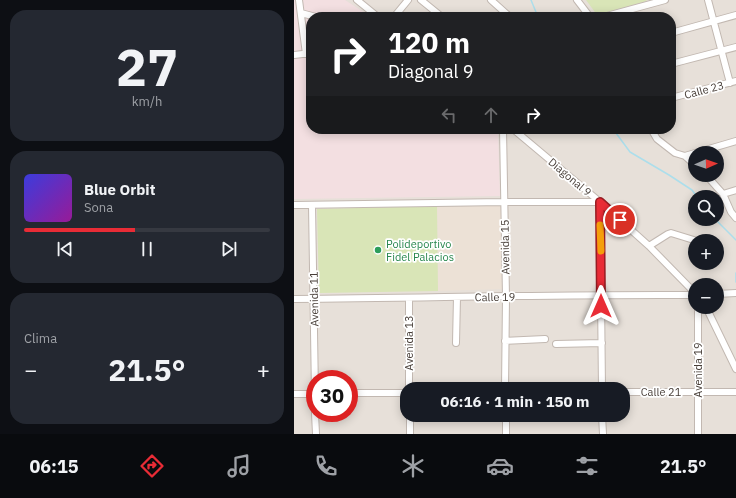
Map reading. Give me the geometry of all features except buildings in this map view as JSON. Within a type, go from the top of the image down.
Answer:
[{"type":"street","points":[[300,0],[306,39]]},
{"type":"street","points":[[356,0],[372,12]]},
{"type":"street","points":[[398,12],[408,0]]},
{"type":"street","points":[[421,0],[436,12]]},
{"type":"street","points":[[491,0],[504,12]]},
{"type":"street","points":[[576,0],[586,12]]},
{"type":"street","points":[[619,12],[652,2],[665,0]]},
{"type":"street","points":[[708,0],[720,51],[733,82]]},
{"type":"street","points":[[301,13],[306,14]]},
{"type":"street","points":[[676,32],[736,15]]},
{"type":"street","points":[[676,63],[736,47]]},
{"type":"street","points":[[294,55],[306,54]]},
{"type":"street","name":"Calle 23","points":[[676,97],[733,82]]},
{"type":"street","name":"Avenida 15","points":[[503,134],[506,297],[505,382]]},
{"type":"street","name":"Diagonal 9","points":[[519,134],[600,202],[649,246],[688,287]]},
{"type":"street","points":[[654,134],[657,139],[675,153],[685,156],[688,159]]},
{"type":"street","points":[[685,156],[736,141]]},
{"type":"street","points":[[712,182],[719,190]]},
{"type":"street","points":[[724,194],[736,190]]},
{"type":"street","points":[[724,197],[730,212],[736,218]]},
{"type":"street","points":[[294,205],[600,202],[602,382]]},
{"type":"street","name":"Avenida 11","points":[[312,205],[315,370]]},
{"type":"street","points":[[649,246],[671,233],[688,238]]},
{"type":"street","points":[[724,294],[736,293]]},
{"type":"street","name":"Calle 19","points":[[294,299],[688,294]]},
{"type":"street","points":[[456,343],[457,297]]},
{"type":"street","name":"Avenida 13","points":[[409,298],[410,382]]},
{"type":"street","name":"Avenida 19","points":[[698,314],[698,434]]},
{"type":"street","points":[[709,314],[736,369]]},
{"type":"street","points":[[506,341],[545,339]]},
{"type":"street","points":[[556,344],[602,343]]},
{"type":"street","name":"Calle 21","points":[[630,392],[736,392]]},
{"type":"street","points":[[358,393],[400,393]]},
{"type":"street","points":[[294,394],[306,394]]},
{"type":"street","points":[[315,422],[316,434]]},
{"type":"street","points":[[410,422],[410,434]]},
{"type":"street","points":[[506,422],[506,434]]},
{"type":"street","points":[[602,422],[603,434]]},
{"type":"shaded area","points":[[294,0],[736,0],[736,434],[294,434]]},
{"type":"shaded area","points":[[294,0],[345,0],[363,12],[306,12],[306,134],[498,134],[500,196],[294,199]]},
{"type":"shaded area","points":[[437,206],[501,206],[502,289],[438,291]]},
{"type":"green space","points":[[586,0],[647,1],[608,12],[595,12]]},
{"type":"green space","name":"Polideportivo Fidel Palacios","points":[[437,206],[438,291],[319,293],[317,209]]},
{"type":"waterway","points":[[531,0],[536,12]]},
{"type":"waterway","points":[[617,134],[630,152],[692,190]]},
{"type":"waterway","points":[[722,226],[736,240]]},
{"type":"waterway","points":[[736,273],[736,282]]},
{"type":"slow traffic","points":[[600,225],[601,251]]},
{"type":"place","name":"Polideportivo Fidel Palacios","points":[[378,250]]},
{"type":"route","points":[[601,306],[600,202],[620,220]]}]
